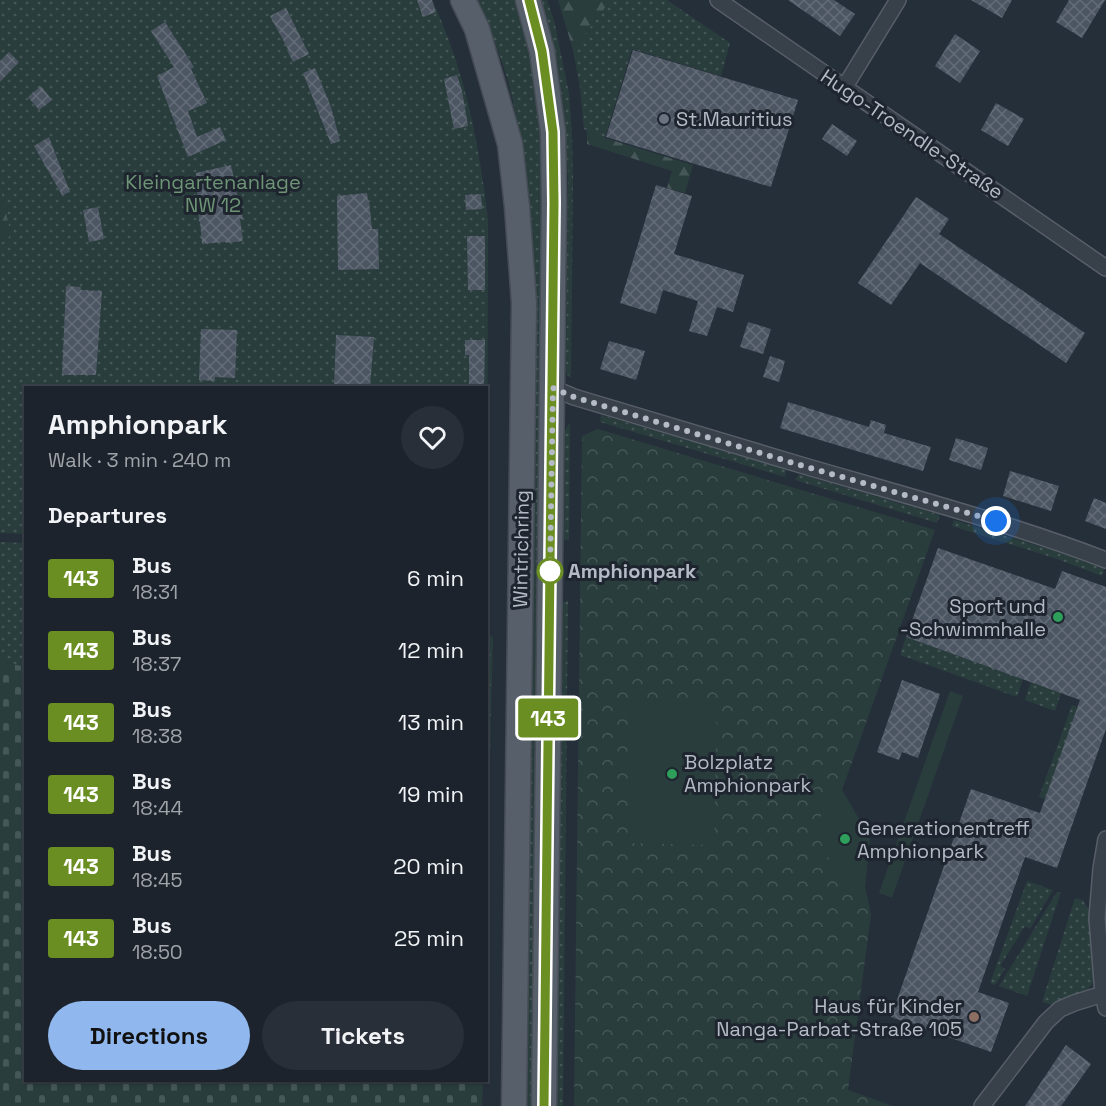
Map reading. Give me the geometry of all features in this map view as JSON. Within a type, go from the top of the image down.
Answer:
[{"type":"main road","name":"Wintrichring","points":[[463,0],[477,29],[510,144],[524,303],[514,1106]]},
{"type":"main road","name":"Wintrichring","points":[[528,0],[542,51],[553,132],[553,388],[544,1106]]},
{"type":"street","name":"Hugo-Troendle-Straße","points":[[718,0],[1106,268]]},
{"type":"street","points":[[844,88],[898,0]]},
{"type":"street","points":[[553,388],[574,397],[800,465],[996,521],[1106,560]]},
{"type":"street","points":[[982,1106],[1047,1022],[1060,1010],[1074,1003],[1105,1001],[1097,918],[1106,839]]},
{"type":"green space","name":"Kleingartenanlage NW 12","points":[[0,0],[432,0],[444,26],[462,80],[480,163],[488,219],[488,386],[24,386],[24,534],[0,533]]},
{"type":"green space","points":[[477,0],[516,0],[536,79],[543,152],[533,1106],[527,1106],[536,299],[520,135],[508,81]]},
{"type":"green space","points":[[542,0],[547,0],[554,20],[569,93],[573,177],[571,378],[566,371],[568,178],[566,136],[557,60]]},
{"type":"green space","points":[[558,0],[611,0],[573,50]]},
{"type":"green space","points":[[611,0],[667,0],[730,43],[721,76],[632,49],[605,138],[584,129],[573,50]]},
{"type":"green space","points":[[587,130],[605,138],[693,165],[685,193],[667,188],[672,171],[587,144]]},
{"type":"green space","points":[[0,187],[10,235],[6,242],[0,241]]},
{"type":"green space","points":[[601,415],[786,469],[785,477],[600,422]]},
{"type":"green space","points":[[570,423],[569,540],[564,540],[565,431]]},
{"type":"green space","name":"Amphionpark","points":[[598,429],[935,530],[842,790],[870,838],[865,886],[871,914],[848,1090],[893,1106],[574,1106],[582,436]]},
{"type":"green space","points":[[799,474],[940,515],[937,523],[795,480]]},
{"type":"green space","points":[[954,520],[1061,553],[1104,569],[1102,576],[1057,559],[952,526]]},
{"type":"green space","points":[[0,542],[24,543],[24,667],[0,661]]},
{"type":"green space","points":[[568,601],[563,1106],[557,1106],[563,602]]},
{"type":"green space","points":[[488,635],[493,638],[490,761],[488,761]]},
{"type":"green space","points":[[906,637],[1023,679],[1017,697],[900,655]]},
{"type":"green space","points":[[0,661],[24,667],[24,1082],[483,1082],[482,1106],[0,1106]]},
{"type":"green space","points":[[1031,682],[1061,693],[1055,711],[1025,700]]},
{"type":"green space","points":[[950,691],[963,696],[892,898],[879,893]]},
{"type":"green space","name":"Bolzplatz Amphionpark","points":[[631,702],[717,704],[714,845],[628,843]]},
{"type":"green space","points":[[1072,705],[1078,707],[1045,799],[1039,797]]},
{"type":"green space","points":[[488,761],[490,761],[488,849]]},
{"type":"green space","name":"Generationentreff Amphionpark","points":[[842,790],[870,838],[865,886],[844,890],[820,840],[822,797],[834,795]]},
{"type":"green space","points":[[1027,881],[1053,890],[1030,929],[1025,926],[1000,966],[1005,969],[995,985],[990,983]]},
{"type":"green space","points":[[1057,892],[1061,892],[1027,996],[999,986]]},
{"type":"green space","points":[[1075,898],[1083,900],[1093,918],[1095,975],[1089,989],[1052,1005],[1042,1002]]},
{"type":"building","points":[[417,0],[432,0],[436,12],[423,17]]},
{"type":"building","points":[[788,0],[834,0],[855,14],[840,36]]},
{"type":"building","points":[[971,0],[1012,0],[1002,18]]},
{"type":"building","points":[[1069,0],[1105,0],[1082,38],[1056,22]]},
{"type":"building","points":[[286,8],[309,54],[293,62],[270,16]]},
{"type":"building","points":[[165,22],[194,67],[191,69],[207,103],[188,111],[197,137],[220,127],[226,140],[188,157],[157,76],[174,67],[151,31]]},
{"type":"building","points":[[955,34],[980,51],[960,83],[935,66]]},
{"type":"building","name":"St.Mauritius","points":[[633,50],[798,100],[771,187],[606,137]]},
{"type":"building","points":[[9,52],[19,62],[0,82],[0,61]]},
{"type":"building","points":[[315,68],[331,107],[340,141],[331,144],[303,73]]},
{"type":"building","points":[[457,75],[468,126],[454,129],[444,79]]},
{"type":"building","points":[[41,86],[52,100],[39,110],[28,97]]},
{"type":"building","points":[[996,103],[1024,119],[1008,146],[981,130]]},
{"type":"building","points":[[832,124],[857,141],[847,156],[822,139]]},
{"type":"building","points":[[49,137],[70,192],[62,195],[34,146]]},
{"type":"building","points":[[231,165],[243,219],[240,219],[243,241],[202,244],[196,173]]},
{"type":"building","points":[[656,185],[692,196],[674,254],[744,275],[733,312],[717,307],[707,336],[689,331],[698,301],[663,290],[656,314],[620,303]]},
{"type":"building","points":[[367,193],[372,229],[378,229],[379,269],[338,270],[337,196]]},
{"type":"building","points":[[481,194],[482,209],[466,210],[465,195]]},
{"type":"building","points":[[916,197],[949,219],[939,234],[1085,333],[1066,363],[920,263],[891,305],[858,283]]},
{"type":"building","points":[[98,207],[104,239],[89,242],[83,210]]},
{"type":"building","points":[[467,236],[485,236],[485,290],[468,290]]},
{"type":"building","points":[[66,286],[81,287],[81,290],[102,291],[96,375],[62,375]]},
{"type":"building","points":[[748,322],[771,329],[763,354],[740,347]]},
{"type":"building","points":[[201,329],[237,330],[235,378],[215,377],[215,381],[199,380]]},
{"type":"building","points":[[336,335],[374,337],[370,386],[334,386]]},
{"type":"building","points":[[465,340],[485,340],[484,386],[469,386],[469,355],[465,355]]},
{"type":"building","points":[[609,341],[645,351],[636,380],[600,369]]},
{"type":"building","points":[[770,356],[785,361],[779,382],[763,377]]},
{"type":"building","points":[[788,402],[869,427],[871,420],[886,425],[884,433],[931,447],[923,471],[780,428]]},
{"type":"building","points":[[956,438],[988,448],[981,470],[949,460]]},
{"type":"building","points":[[1010,471],[1059,486],[1051,511],[1003,496]]},
{"type":"building","points":[[1094,498],[1106,503],[1106,529],[1085,521]]},
{"type":"building","points":[[938,548],[1055,589],[1062,571],[1106,587],[1106,729],[1057,868],[1025,857],[978,992],[1009,1003],[991,1052],[891,1017],[971,789],[1040,813],[1080,700],[906,637]]},
{"type":"building","points":[[902,680],[940,694],[918,758],[902,752],[899,760],[877,752]]},
{"type":"building","points":[[1066,1045],[1091,1064],[1061,1106],[1025,1106]]},
{"type":"bus line","name":"143","points":[[529,0],[542,51],[553,132],[554,203],[544,1106]]},
{"type":"place","name":"St.Mauritius","points":[[664,119]]},
{"type":"place","name":"Amphionpark","points":[[550,571]]},
{"type":"place","name":"Sport und -Schwimmhalle","points":[[1058,617]]},
{"type":"place","name":"Bolzplatz Amphionpark","points":[[672,774]]},
{"type":"place","name":"Generationentreff Amphionpark","points":[[845,839]]},
{"type":"place","name":"Haus für Kinder Nanga-Parbat-Straße 105","points":[[974,1017]]},
{"type":"route","points":[[550,571],[553,388],[574,397],[800,465],[996,521]]}]
